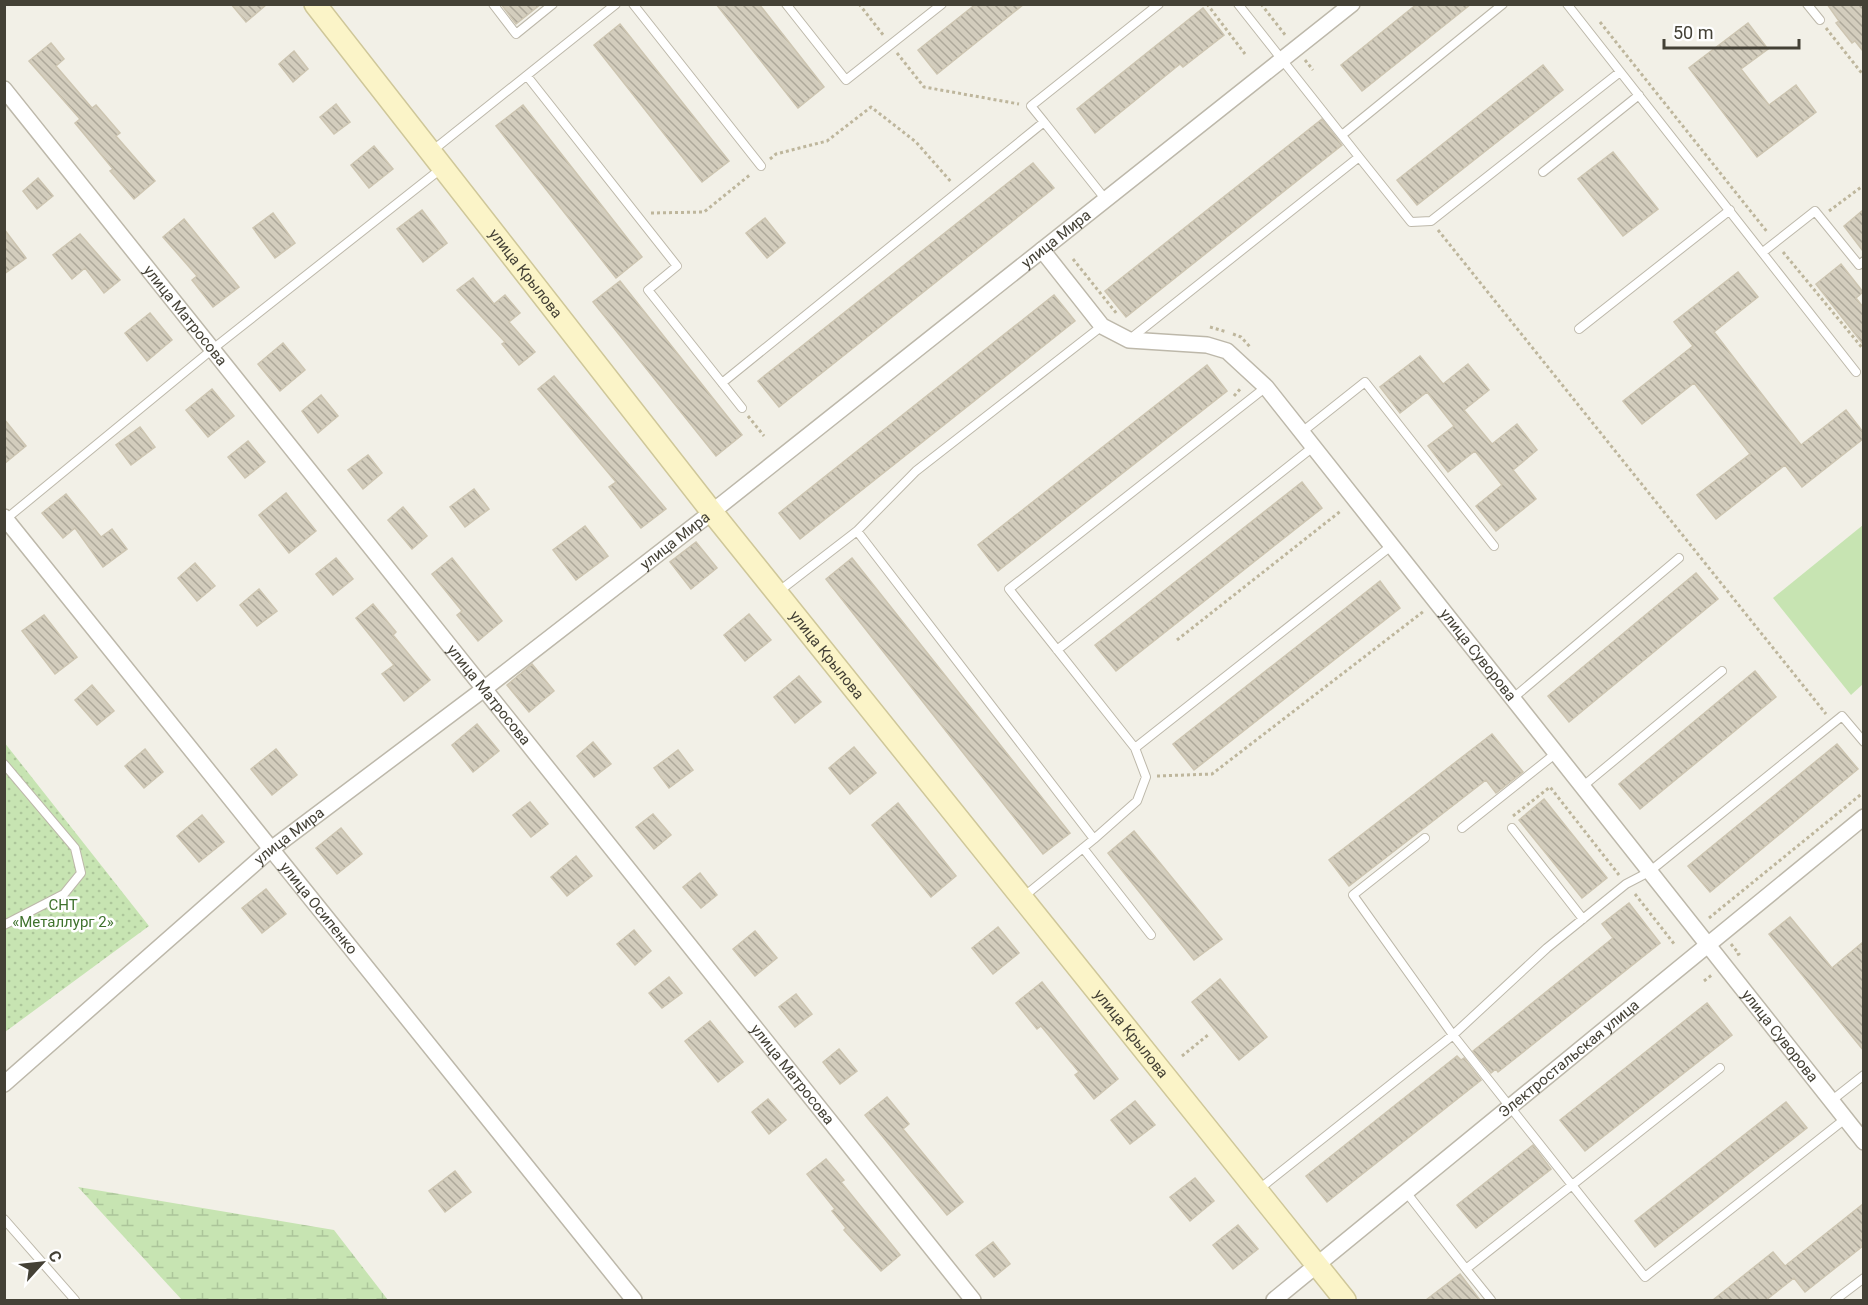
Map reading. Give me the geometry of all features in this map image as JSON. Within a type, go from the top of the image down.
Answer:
[{"type":"main road","name":"улица Крылова","points":[[315,4],[712,512],[1345,1300]]},
{"type":"street","name":"улица Мира","points":[[4,1084],[270,850],[484,689],[712,512],[1352,4]]},
{"type":"street","name":"улица Матросова","points":[[4,89],[214,348],[973,1300]]},
{"type":"street","name":"улица Суворова","points":[[1042,250],[1102,326],[1129,340],[1207,345],[1227,351],[1266,387],[1863,1142]]},
{"type":"street","name":"улица Осипенко","points":[[5,518],[634,1300]]},
{"type":"street","name":"Электростальская улица","points":[[1274,1300],[1863,818]]},
{"type":"lane","points":[[493,4],[516,34],[554,4]]},
{"type":"lane","points":[[5,518],[214,348],[437,160],[526,76],[616,4]]},
{"type":"lane","points":[[633,4],[761,166]]},
{"type":"lane","points":[[786,4],[846,80],[942,4]]},
{"type":"lane","points":[[1106,200],[1031,106],[1159,4]]},
{"type":"lane","points":[[1238,4],[1411,222],[1431,221],[1620,72]]},
{"type":"lane","points":[[1342,135],[1503,4]]},
{"type":"lane","points":[[1566,4],[1856,372]]},
{"type":"lane","points":[[1807,4],[1820,20]]},
{"type":"lane","points":[[526,76],[677,266],[648,290],[742,408]]},
{"type":"lane","points":[[1543,172],[1639,95]]},
{"type":"lane","points":[[722,383],[1044,122]]},
{"type":"lane","points":[[1129,340],[1359,157]]},
{"type":"lane","points":[[1579,329],[1730,210]]},
{"type":"lane","points":[[1763,252],[1815,212],[1858,265],[1863,261]]},
{"type":"lane","points":[[777,593],[857,531],[916,471],[1102,326]]},
{"type":"lane","points":[[1302,432],[1365,382],[1494,546]]},
{"type":"lane","points":[[1022,898],[1137,801],[1146,777],[1135,748],[1009,589],[1266,387]]},
{"type":"lane","points":[[1057,650],[1313,447]]},
{"type":"lane","points":[[857,531],[1094,839]]},
{"type":"lane","points":[[1135,748],[1391,546]]},
{"type":"lane","points":[[1512,699],[1680,558]]},
{"type":"lane","points":[[1582,787],[1722,671]]},
{"type":"lane","points":[[1257,1191],[1454,1035],[1583,919],[1626,884],[1649,872],[1833,722],[1842,716],[1863,742]]},
{"type":"lane","points":[[1462,828],[1555,754]]},
{"type":"lane","points":[[4,764],[75,848],[81,873],[64,894],[4,925]]},
{"type":"lane","points":[[1512,828],[1583,919]]},
{"type":"lane","points":[[1425,838],[1353,895],[1454,1035],[1645,1277],[1845,1119]]},
{"type":"lane","points":[[1083,848],[1151,935]]},
{"type":"lane","points":[[1466,1269],[1720,1068]]},
{"type":"lane","points":[[1831,1101],[1863,1074]]},
{"type":"lane","points":[[1406,1192],[1491,1300]]},
{"type":"lane","points":[[4,1219],[75,1300]]},
{"type":"lane","points":[[1835,1300],[1863,1278]]},
{"type":"path","points":[[859,4],[924,87],[1031,106]]},
{"type":"path","points":[[1207,4],[1245,54]]},
{"type":"path","points":[[1593,14],[1863,350]]},
{"type":"path","points":[[1820,20],[1863,76]]},
{"type":"path","points":[[636,214],[704,212],[776,154],[827,141],[871,107],[916,142],[959,191]]},
{"type":"path","points":[[1821,218],[1863,185]]},
{"type":"path","points":[[1431,221],[1833,722]]},
{"type":"path","points":[[742,408],[764,436]]},
{"type":"path","points":[[1177,640],[1355,500]]},
{"type":"path","points":[[1146,777],[1212,774],[1436,602]]},
{"type":"path","points":[[1512,828],[1506,822],[1550,787],[1675,945]]},
{"type":"path","points":[[1709,918],[1863,792]]},
{"type":"path","points":[[1182,1056],[1208,1035]]},
{"type":"green space","points":[[1863,525],[1863,684],[1851,695],[1773,598]]},
{"type":"green space","name":"СНТ «Металлург 2»","points":[[4,742],[149,926],[5,1032],[4,1032]]},
{"type":"green space","points":[[78,1187],[334,1230],[388,1300],[182,1300]]},
{"type":"building","points":[[231,4],[267,4],[246,22]]},
{"type":"building","points":[[501,4],[541,4],[516,24]]},
{"type":"building","points":[[716,4],[759,4],[824,87],[798,108]]},
{"type":"building","points":[[976,4],[1024,4],[937,74],[918,50]]},
{"type":"building","points":[[1417,4],[1471,4],[1362,91],[1341,65]]},
{"type":"building","points":[[1827,4],[1863,4],[1863,51],[1855,41],[1852,43],[1836,23],[1839,21]]},
{"type":"building","points":[[1203,8],[1224,35],[1183,67],[1180,64],[1095,133],[1077,109]]},
{"type":"building","points":[[1748,23],[1768,49],[1741,69],[1769,105],[1796,85],[1816,112],[1757,157],[1689,68]]},
{"type":"building","points":[[620,24],[729,161],[702,182],[594,45]]},
{"type":"building","points":[[51,43],[64,59],[56,66],[92,108],[96,105],[120,133],[116,136],[155,181],[134,199],[110,171],[113,169],[75,123],[80,119],[29,61]]},
{"type":"building","points":[[294,51],[308,69],[293,82],[279,64]]},
{"type":"building","points":[[1543,65],[1563,90],[1417,205],[1397,180]]},
{"type":"building","points":[[336,104],[350,122],[334,134],[320,117]]},
{"type":"building","points":[[523,105],[642,257],[616,278],[496,126]]},
{"type":"building","points":[[1322,119],[1342,145],[1126,317],[1105,291]]},
{"type":"building","points":[[374,146],[393,169],[369,188],[351,165]]},
{"type":"building","points":[[1613,152],[1658,209],[1623,236],[1578,179]]},
{"type":"building","points":[[1033,163],[1054,188],[779,407],[758,381]]},
{"type":"building","points":[[38,178],[53,196],[37,209],[23,191]]},
{"type":"building","points":[[422,210],[447,243],[423,262],[397,229]]},
{"type":"building","points":[[1863,210],[1863,251],[1844,226]]},
{"type":"building","points":[[273,213],[295,243],[275,258],[253,228]]},
{"type":"building","points":[[765,218],[785,243],[767,258],[746,233]]},
{"type":"building","points":[[184,219],[239,287],[213,307],[192,280],[197,276],[163,237]]},
{"type":"building","points":[[4,229],[26,258],[4,274]]},
{"type":"building","points":[[80,234],[120,280],[104,293],[85,268],[72,279],[53,255]]},
{"type":"building","points":[[1841,264],[1863,292],[1856,298],[1863,307],[1863,344],[1816,284]]},
{"type":"building","points":[[1738,272],[1758,297],[1714,332],[1801,445],[1846,410],[1863,432],[1863,439],[1802,487],[1785,465],[1716,519],[1697,495],[1750,454],[1694,383],[1642,424],[1623,401],[1693,346],[1674,322]]},
{"type":"building","points":[[473,278],[494,304],[505,295],[520,313],[509,322],[535,352],[519,365],[502,344],[505,342],[457,290]]},
{"type":"building","points":[[620,281],[742,435],[716,456],[593,302]]},
{"type":"building","points":[[1054,295],[1075,321],[800,539],[779,513]]},
{"type":"building","points":[[150,313],[172,340],[147,361],[125,333]]},
{"type":"building","points":[[283,343],[305,370],[280,391],[258,364]]},
{"type":"building","points":[[1420,356],[1443,384],[1468,364],[1489,390],[1464,410],[1492,444],[1517,424],[1537,450],[1513,470],[1536,499],[1496,531],[1476,506],[1502,485],[1475,451],[1448,472],[1428,446],[1454,426],[1427,392],[1400,413],[1380,387]]},
{"type":"building","points":[[1207,365],[1227,391],[998,571],[978,545]]},
{"type":"building","points":[[554,376],[666,509],[641,528],[609,487],[616,482],[538,389]]},
{"type":"building","points":[[212,389],[234,416],[208,437],[186,410]]},
{"type":"building","points":[[321,395],[338,416],[318,433],[302,411]]},
{"type":"building","points":[[4,419],[26,446],[4,464]]},
{"type":"building","points":[[140,427],[155,447],[131,465],[116,445]]},
{"type":"building","points":[[248,441],[265,462],[245,478],[228,457]]},
{"type":"building","points":[[368,455],[382,473],[363,489],[348,470]]},
{"type":"building","points":[[1302,482],[1322,508],[1116,671],[1095,645]]},
{"type":"building","points":[[474,489],[489,509],[465,527],[450,507]]},
{"type":"building","points":[[286,493],[316,531],[289,553],[259,515]]},
{"type":"building","points":[[66,494],[101,537],[112,529],[127,549],[103,567],[75,528],[63,538],[42,513]]},
{"type":"building","points":[[403,507],[427,536],[412,549],[388,520]]},
{"type":"building","points":[[585,526],[608,556],[576,580],[553,550]]},
{"type":"building","points":[[696,542],[717,568],[691,589],[670,562]]},
{"type":"building","points":[[336,558],[353,579],[333,595],[316,574]]},
{"type":"building","points":[[452,558],[502,621],[478,641],[457,615],[462,611],[432,574]]},
{"type":"building","points":[[852,558],[1070,833],[1043,854],[826,579]]},
{"type":"building","points":[[195,563],[215,586],[197,601],[178,578]]},
{"type":"building","points":[[1696,573],[1718,599],[1569,722],[1548,696]]},
{"type":"building","points":[[1380,581],[1400,608],[1194,770],[1173,744]]},
{"type":"building","points":[[259,589],[277,611],[257,626],[240,605]]},
{"type":"building","points":[[373,604],[396,632],[393,635],[430,680],[404,701],[382,674],[394,665],[356,618]]},
{"type":"building","points":[[749,614],[771,640],[745,661],[724,635]]},
{"type":"building","points":[[44,615],[77,657],[55,674],[22,631]]},
{"type":"building","points":[[532,664],[554,691],[529,712],[507,685]]},
{"type":"building","points":[[1755,671],[1776,697],[1640,809],[1619,784]]},
{"type":"building","points":[[799,676],[821,702],[795,723],[774,697]]},
{"type":"building","points":[[92,685],[114,711],[97,725],[75,700]]},
{"type":"building","points":[[477,724],[499,751],[473,772],[452,745]]},
{"type":"building","points":[[1492,734],[1523,772],[1496,793],[1486,780],[1349,886],[1329,860]]},
{"type":"building","points":[[593,742],[611,764],[594,777],[577,756]]},
{"type":"building","points":[[1837,744],[1858,769],[1710,892],[1688,866]]},
{"type":"building","points":[[854,747],[876,773],[850,794],[829,768]]},
{"type":"building","points":[[145,749],[163,772],[144,788],[125,766]]},
{"type":"building","points":[[276,749],[297,775],[272,795],[251,769]]},
{"type":"building","points":[[678,750],[693,770],[669,788],[654,768]]},
{"type":"building","points":[[1544,799],[1607,878],[1582,898],[1519,820]]},
{"type":"building","points":[[530,802],[548,824],[531,837],[513,815]]},
{"type":"building","points":[[898,803],[956,876],[931,897],[872,825]]},
{"type":"building","points":[[653,814],[671,835],[654,849],[636,827]]},
{"type":"building","points":[[202,815],[224,842],[199,862],[177,836]]},
{"type":"building","points":[[341,828],[362,854],[337,874],[316,848]]},
{"type":"building","points":[[1134,831],[1222,939],[1194,960],[1108,853]]},
{"type":"building","points":[[576,856],[592,876],[567,896],[551,877]]},
{"type":"building","points":[[700,873],[717,895],[701,908],[683,887]]},
{"type":"building","points":[[266,889],[286,914],[262,933],[242,908]]},
{"type":"building","points":[[1629,903],[1660,943],[1498,1072],[1496,1069],[1491,1073],[1473,1051],[1613,938],[1602,924]]},
{"type":"building","points":[[1790,917],[1832,968],[1863,942],[1863,1050],[1769,934]]},
{"type":"building","points":[[998,927],[1019,953],[993,974],[972,948]]},
{"type":"building","points":[[634,930],[651,951],[635,965],[617,944]]},
{"type":"building","points":[[755,931],[777,958],[755,976],[733,949]]},
{"type":"building","points":[[669,977],[682,993],[662,1008],[649,993]]},
{"type":"building","points":[[1220,979],[1267,1037],[1239,1060],[1192,1002]]},
{"type":"building","points":[[1042,982],[1118,1079],[1094,1099],[1075,1075],[1079,1072],[1041,1026],[1037,1029],[1016,1003]]},
{"type":"building","points":[[796,994],[812,1014],[795,1027],[779,1007]]},
{"type":"building","points":[[1707,1003],[1732,1035],[1585,1151],[1560,1120]]},
{"type":"building","points":[[710,1021],[743,1062],[718,1082],[685,1041]]},
{"type":"building","points":[[839,1049],[857,1071],[840,1084],[823,1062]]},
{"type":"building","points":[[1457,1056],[1461,1060],[1464,1058],[1481,1080],[1327,1202],[1306,1176]]},
{"type":"building","points":[[887,1097],[909,1124],[903,1129],[963,1202],[947,1215],[865,1115]]},
{"type":"building","points":[[768,1099],[786,1120],[769,1134],[752,1112]]},
{"type":"building","points":[[1135,1101],[1155,1125],[1130,1144],[1111,1120]]},
{"type":"building","points":[[1786,1102],[1807,1128],[1655,1247],[1635,1221]]},
{"type":"building","points":[[1533,1145],[1551,1169],[1476,1228],[1457,1205]]},
{"type":"building","points":[[826,1159],[844,1180],[841,1182],[900,1255],[881,1271],[844,1230],[846,1228],[832,1211],[835,1209],[807,1174]]},
{"type":"building","points":[[455,1171],[471,1192],[445,1212],[429,1191]]},
{"type":"building","points":[[1195,1178],[1214,1201],[1190,1221],[1170,1197]]},
{"type":"building","points":[[1863,1204],[1863,1246],[1805,1292],[1794,1278],[1766,1300],[1713,1300],[1773,1252],[1785,1266]]},
{"type":"building","points":[[1238,1225],[1258,1249],[1233,1269],[1213,1245]]},
{"type":"building","points":[[993,1242],[1010,1264],[994,1277],[976,1255]]},
{"type":"building","points":[[1460,1274],[1480,1300],[1426,1300]]}]
